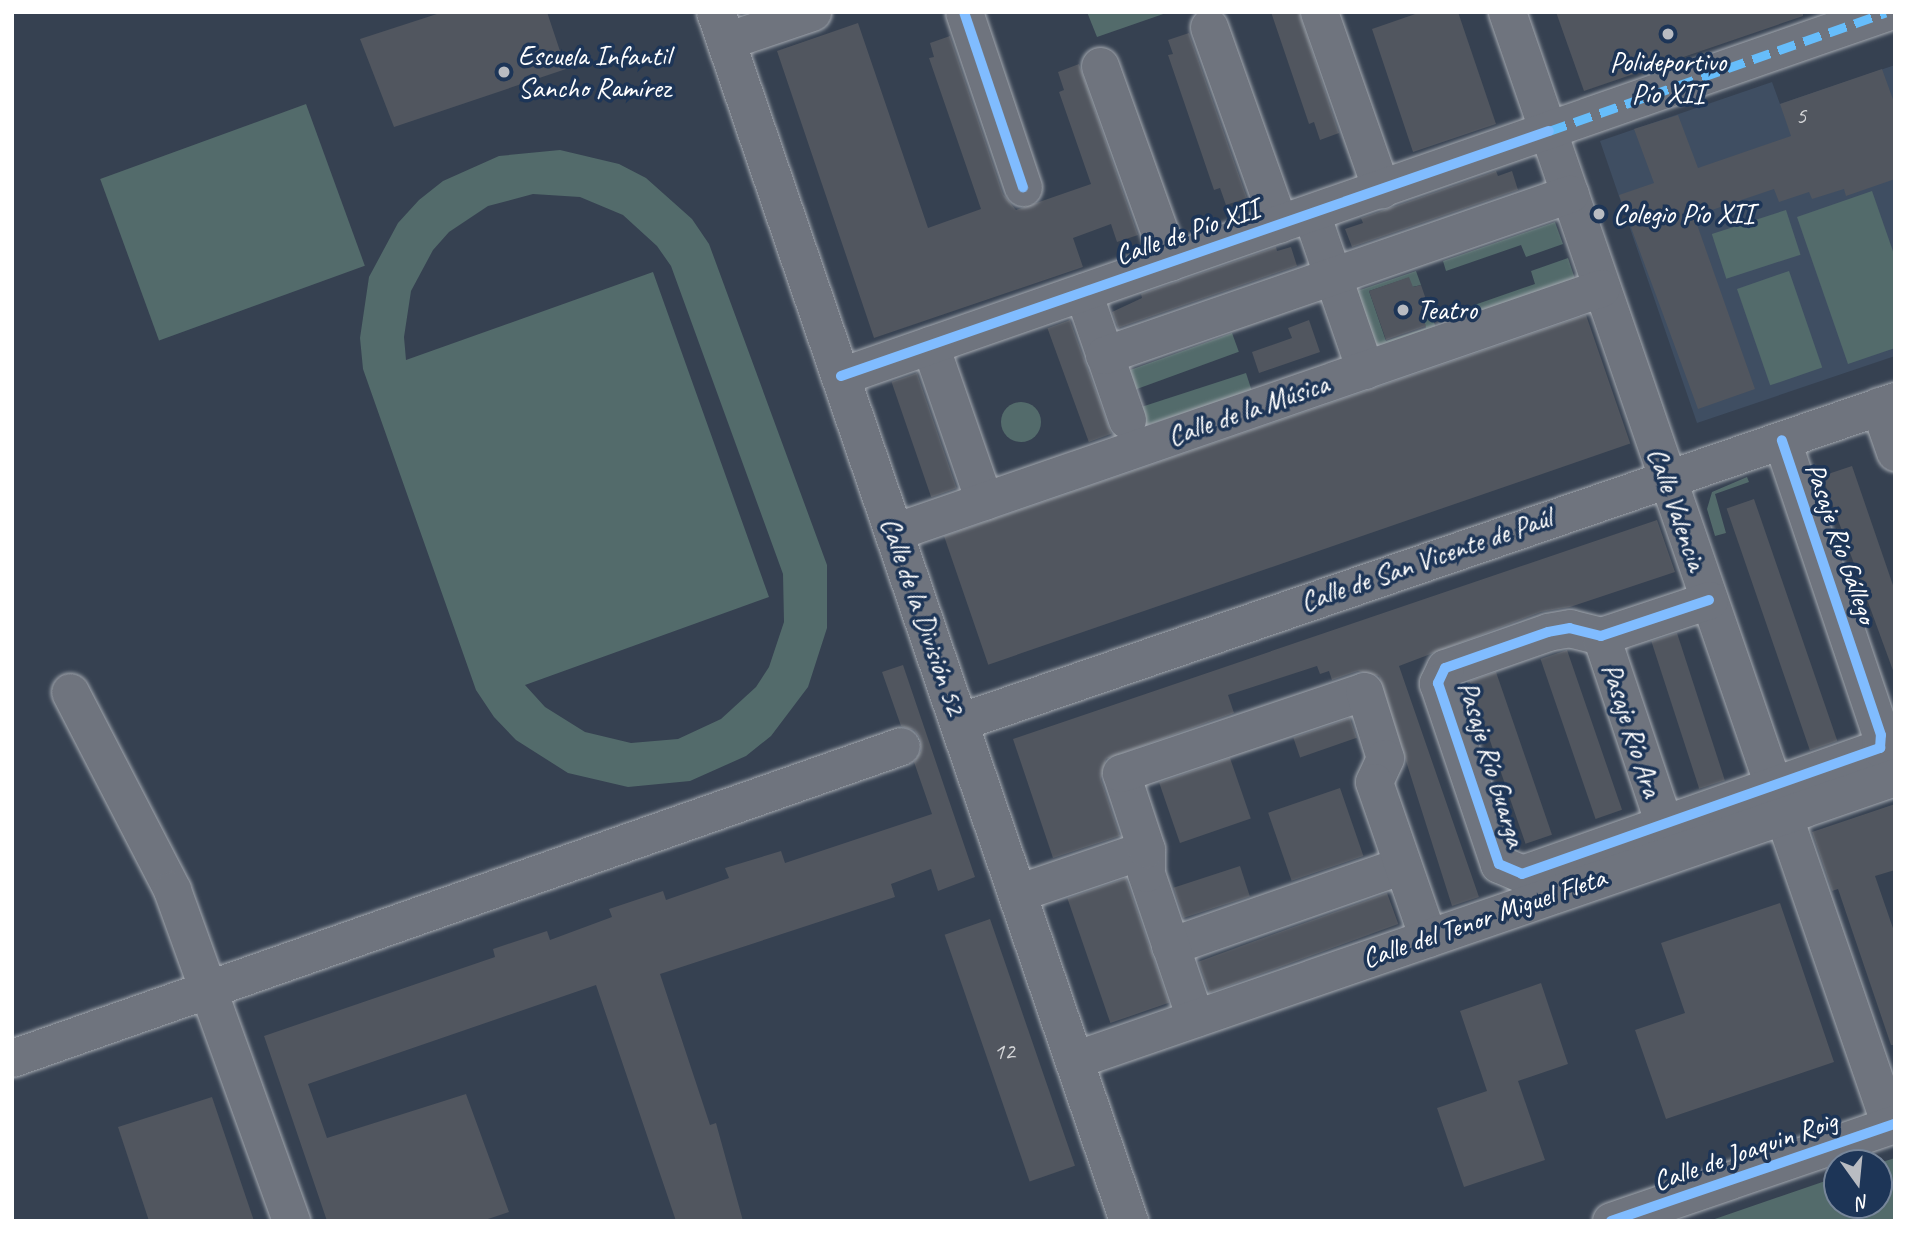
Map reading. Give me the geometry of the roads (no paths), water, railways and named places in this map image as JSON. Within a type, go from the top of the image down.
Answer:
[{"type":"main road","name":"Calle de la División 52","points":[[721,27],[1129,1221]]},
{"type":"street","points":[[721,27],[812,12]]},
{"type":"street","points":[[964,12],[1023,187]]},
{"type":"street","points":[[1320,12],[1381,188]]},
{"type":"street","name":"Calle Valencia","points":[[1507,12],[1776,802],[1892,1124]]},
{"type":"street","name":"Calle de Pío XII","points":[[841,376],[1886,12]]},
{"type":"street","points":[[1209,27],[1295,219],[1332,276],[1365,370]]},
{"type":"street","points":[[1100,66],[1170,262]]},
{"type":"street","points":[[1104,355],[1570,194]]},
{"type":"street","name":"Calle de la Música","points":[[894,532],[1601,288]]},
{"type":"street","points":[[1083,292],[1127,420]]},
{"type":"street","points":[[930,345],[984,501]]},
{"type":"street","points":[[1887,403],[1895,452]]},
{"type":"street","name":"Calle de San Vicente de Paúl","points":[[959,722],[1887,403]]},
{"type":"street","name":"Pasaje Río Gállego","points":[[1776,802],[1874,754],[1882,743],[1782,440]]},
{"type":"street","points":[[1601,636],[1709,600]]},
{"type":"street","name":"Pasaje Río Guarga","points":[[1601,636],[1570,628],[1548,632],[1445,668],[1438,683],[1499,864],[1522,874],[1664,824],[1776,802]]},
{"type":"street","name":"Pasaje Río Ara","points":[[1601,636],[1664,824]]},
{"type":"street","points":[[1195,1018],[1146,873],[1146,849],[1121,773],[1364,691],[1385,758],[1374,782],[1427,938]]},
{"type":"street","points":[[70,692],[172,890],[210,988],[291,1221]]},
{"type":"street","points":[[12,1058],[901,746]]},
{"type":"street","name":"Calle del Tenor Miguel Fleta","points":[[1074,1060],[1427,938],[1776,802],[1895,777]]},
{"type":"street","points":[[1017,893],[1146,849]]},
{"type":"street","points":[[1170,946],[1402,865]]},
{"type":"street","name":"Calle de Joaquin Roig","points":[[1611,1221],[1892,1124]]},
{"type":"place","name":"Polideportivo Pío XII","points":[[1668,34]]},
{"type":"place","name":"Escuela Infantil Sancho Ramírez","points":[[504,72]]},
{"type":"place","name":"Colegio Pío XII","points":[[1599,214]]},
{"type":"place","name":"Teatro","points":[[1403,310]]}]
